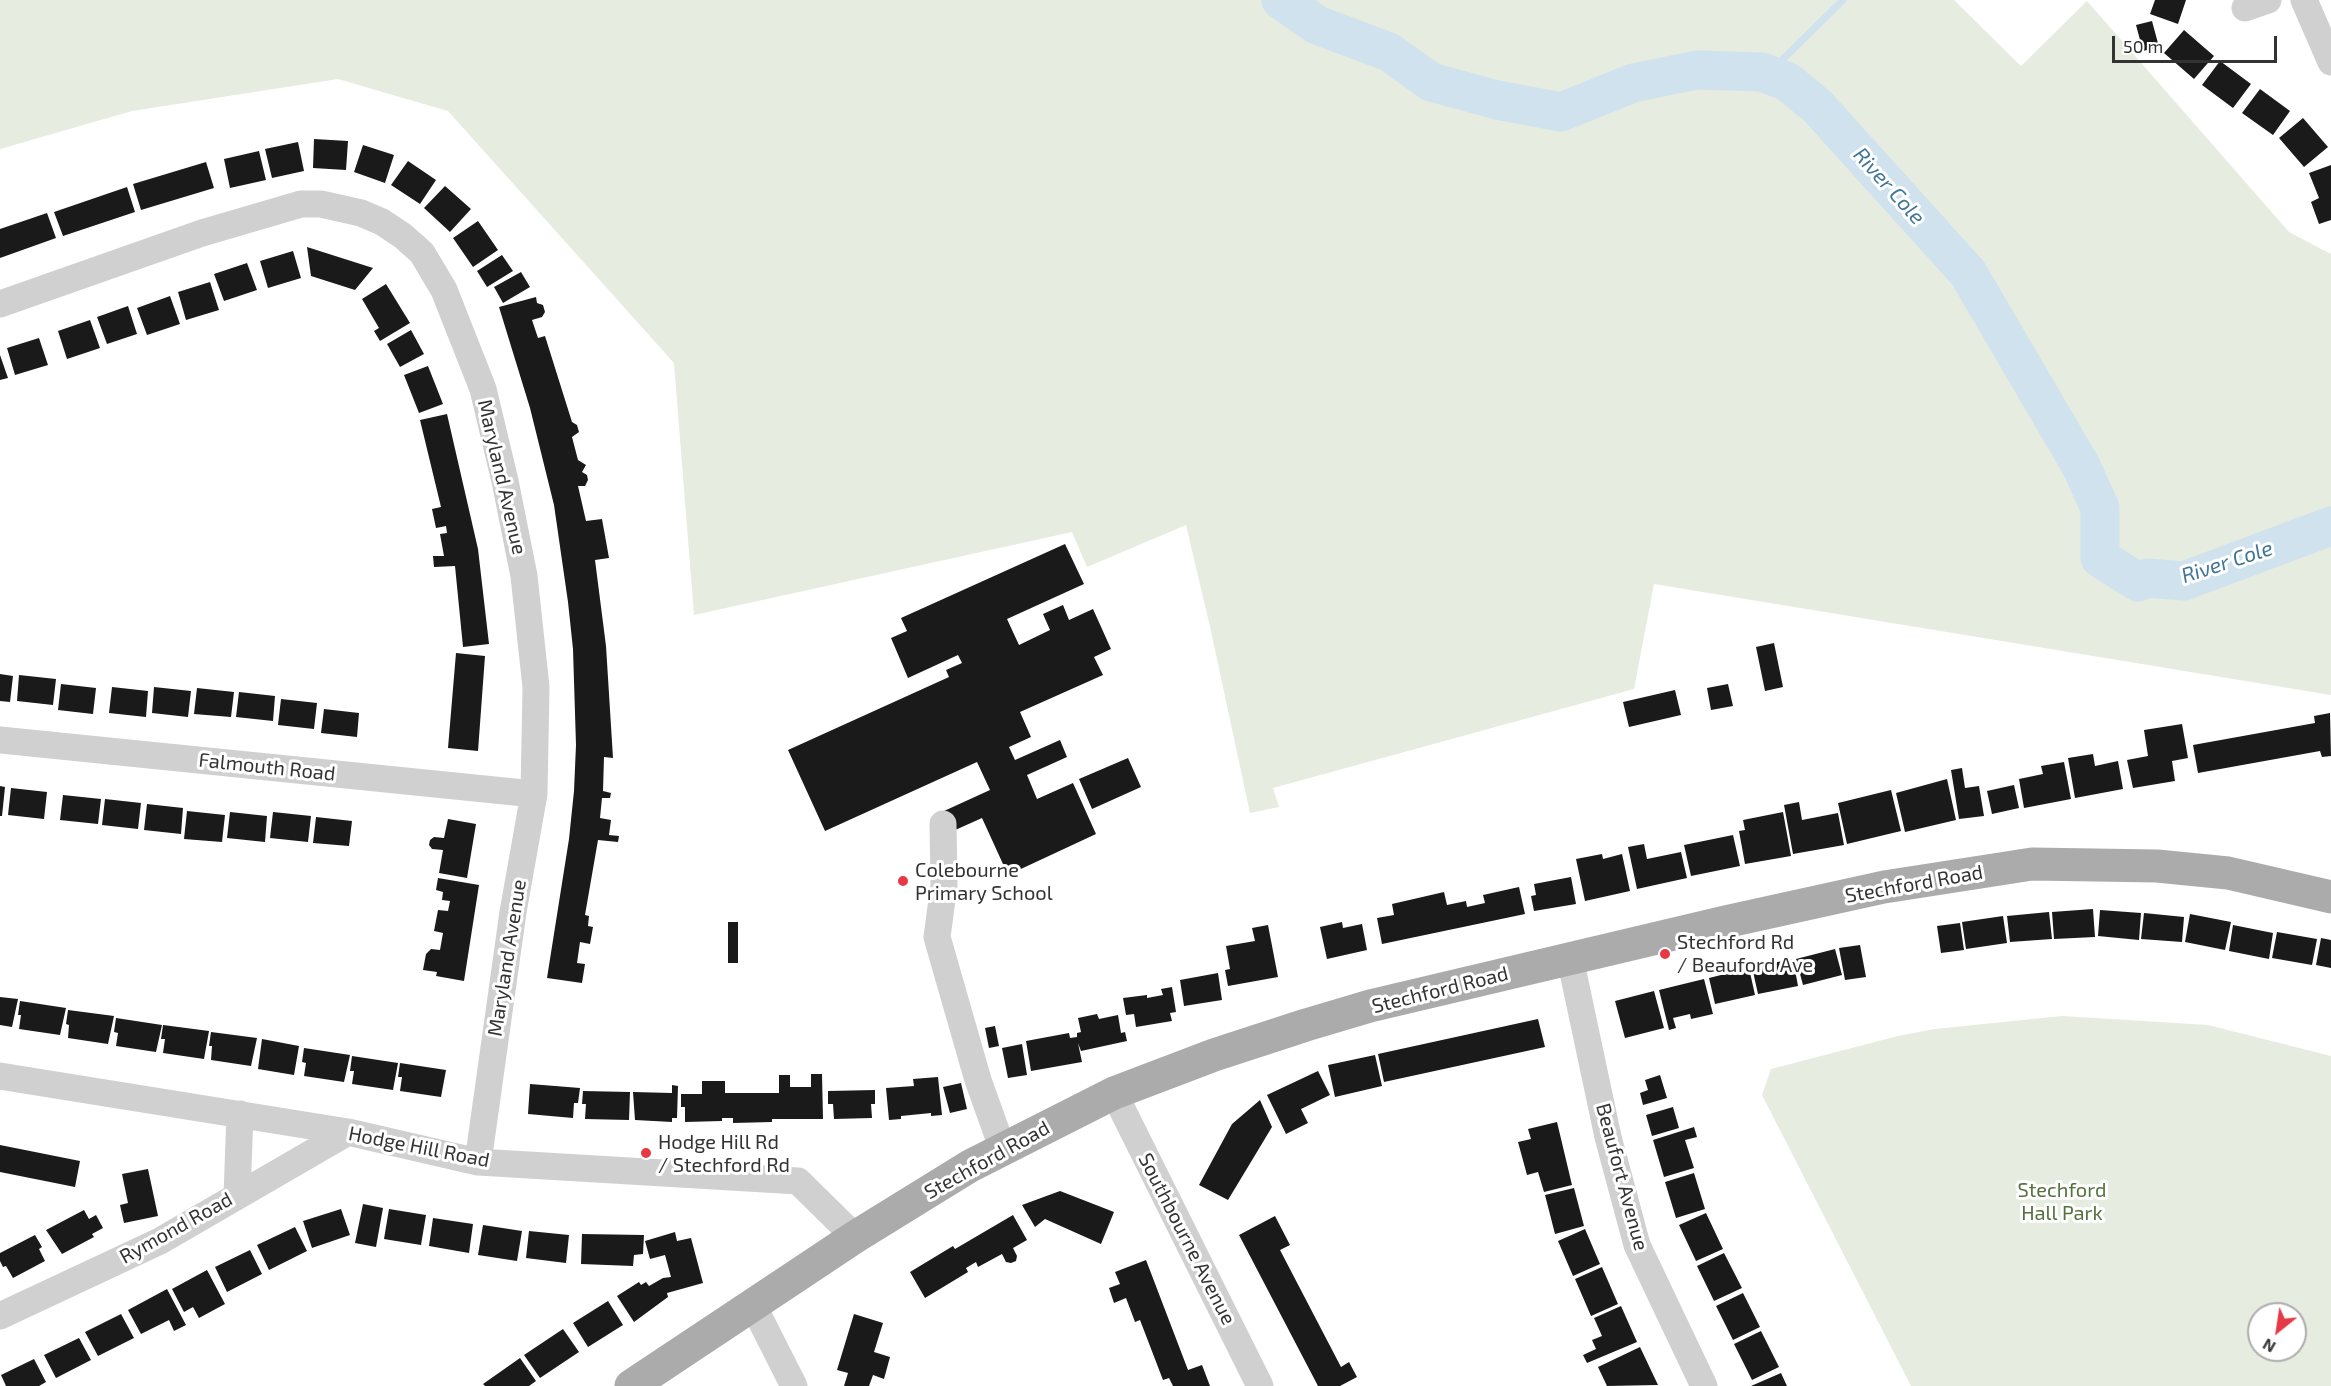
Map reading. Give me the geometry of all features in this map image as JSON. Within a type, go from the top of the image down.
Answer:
[{"type":"main road","name":"Stechford Road","points":[[631,1386],[855,1237],[970,1166],[1114,1093],[1214,1055],[1370,1006],[1884,887],[2032,864],[2147,865],[2228,873],[2331,897]]},
{"type":"street","points":[[2304,0],[2331,62]]},
{"type":"street","name":"Maryland Avenue","points":[[0,304],[202,233],[301,204],[321,204],[351,210],[382,222],[422,253],[444,290],[483,389],[505,481],[524,576],[536,687],[534,794],[513,912],[478,1162]]},
{"type":"street","name":"Falmouth Road","points":[[0,740],[534,794]]},
{"type":"street","points":[[943,824],[944,885],[937,937],[978,1080],[1003,1150]]},
{"type":"street","name":"Beaufort Avenue","points":[[1570,958],[1608,1137],[1637,1245],[1704,1386]]},
{"type":"street","name":"Hodge Hill Road","points":[[0,1076],[348,1132],[478,1162],[798,1181],[855,1237]]},
{"type":"street","name":"Southbourne Avenue","points":[[1114,1093],[1260,1386]]},
{"type":"street","points":[[237,1195],[240,1114]]},
{"type":"street","name":"Rymond Road","points":[[0,1316],[160,1241],[348,1132]]},
{"type":"street","points":[[753,1305],[794,1386]]},
{"type":"green space","points":[[0,0],[1954,0],[2021,66],[2087,1],[2289,232],[2331,254],[2331,695],[1654,584],[1634,689],[1273,788],[1279,807],[1250,813],[1186,525],[1087,567],[1072,532],[694,615],[674,363],[448,111],[338,79],[132,111],[0,149]]},
{"type":"green space","name":"Stechford Hall Park","points":[[2062,1016],[2208,1025],[2331,1056],[2331,1386],[1911,1386],[1762,1095],[1771,1069],[1898,1036],[1935,1029]]},
{"type":"building","points":[[2155,0],[2186,0],[2178,24],[2150,14]]},
{"type":"building","points":[[2152,21],[2159,47],[2143,51],[2136,25]]},
{"type":"building","points":[[2184,30],[2214,56],[2194,79],[2164,53]]},
{"type":"building","points":[[2220,61],[2251,84],[2233,108],[2202,85]]},
{"type":"building","points":[[2260,89],[2290,111],[2273,135],[2242,113]]},
{"type":"building","points":[[2303,118],[2328,147],[2304,167],[2279,138]]},
{"type":"building","points":[[314,139],[348,141],[346,170],[313,168]]},
{"type":"building","points":[[298,142],[304,171],[272,178],[265,149]]},
{"type":"building","points":[[363,145],[394,155],[385,183],[354,172]]},
{"type":"building","points":[[259,151],[266,180],[230,188],[224,159]]},
{"type":"building","points":[[408,161],[436,180],[420,204],[391,185]]},
{"type":"building","points":[[206,162],[214,188],[141,210],[133,184]]},
{"type":"building","points":[[2331,165],[2331,220],[2319,224],[2311,202],[2319,198],[2309,173]]},
{"type":"building","points":[[445,186],[471,209],[450,232],[424,208]]},
{"type":"building","points":[[127,187],[135,212],[63,236],[54,212]]},
{"type":"building","points":[[47,213],[56,238],[0,258],[0,229]]},
{"type":"building","points":[[478,221],[498,250],[473,267],[453,238]]},
{"type":"building","points":[[307,247],[373,268],[355,290],[311,276]]},
{"type":"building","points":[[293,251],[301,278],[268,288],[260,261]]},
{"type":"building","points":[[502,255],[513,271],[487,287],[477,271]]},
{"type":"building","points":[[247,263],[257,290],[224,301],[214,274]]},
{"type":"building","points":[[521,272],[530,287],[503,303],[494,287]]},
{"type":"building","points":[[210,282],[219,310],[186,320],[178,292]]},
{"type":"building","points":[[386,284],[410,323],[380,341],[374,331],[379,328],[362,299]]},
{"type":"building","points":[[170,296],[180,324],[147,335],[137,308]]},
{"type":"building","points":[[536,297],[537,303],[543,305],[545,312],[542,317],[532,320],[538,338],[545,336],[572,422],[577,425],[579,432],[572,437],[578,460],[586,465],[582,472],[587,475],[588,480],[585,486],[578,486],[586,521],[602,519],[609,558],[595,560],[606,646],[613,758],[604,757],[603,791],[611,793],[610,798],[602,798],[600,818],[611,820],[609,835],[619,836],[618,842],[598,840],[585,915],[589,916],[588,926],[593,927],[590,944],[580,942],[577,963],[585,964],[582,983],[547,978],[569,839],[574,791],[576,745],[573,649],[554,505],[530,408],[499,307]]},
{"type":"building","points":[[128,306],[137,334],[107,344],[97,317]]},
{"type":"building","points":[[90,320],[100,348],[67,359],[58,331]]},
{"type":"building","points":[[411,330],[424,354],[400,367],[387,344]]},
{"type":"building","points":[[39,338],[48,365],[15,375],[7,348]]},
{"type":"building","points":[[0,355],[8,378],[0,380]]},
{"type":"building","points":[[428,366],[443,404],[419,413],[404,375]]},
{"type":"building","points":[[447,414],[478,549],[489,644],[463,647],[455,566],[434,567],[433,556],[444,556],[440,534],[447,533],[446,526],[436,528],[432,509],[441,507],[420,420]]},
{"type":"building","points":[[1065,544],[1084,584],[1007,619],[1019,645],[1050,630],[1043,614],[1063,605],[1069,620],[1093,609],[1111,649],[1094,657],[1103,675],[1020,712],[1031,737],[1009,747],[1015,760],[1060,740],[1067,757],[1027,775],[1037,799],[1073,783],[1096,834],[1008,875],[982,818],[953,831],[944,811],[990,790],[977,762],[825,831],[788,750],[949,677],[946,670],[962,663],[958,655],[908,678],[891,638],[907,631],[901,618]]},
{"type":"building","points":[[1774,643],[1783,687],[1765,691],[1756,647]]},
{"type":"building","points":[[456,653],[485,656],[478,751],[448,748]]},
{"type":"building","points":[[0,674],[13,676],[10,702],[0,701]]},
{"type":"building","points":[[19,675],[56,679],[53,705],[17,701]]},
{"type":"building","points":[[61,684],[96,688],[93,714],[58,710]]},
{"type":"building","points":[[1728,684],[1733,706],[1711,710],[1707,688]]},
{"type":"building","points":[[112,687],[148,691],[146,717],[109,713]]},
{"type":"building","points":[[154,687],[191,691],[188,717],[152,713]]},
{"type":"building","points":[[197,688],[234,692],[231,717],[194,714]]},
{"type":"building","points":[[1675,690],[1681,715],[1629,727],[1623,702]]},
{"type":"building","points":[[239,692],[275,696],[273,721],[236,717]]},
{"type":"building","points":[[281,699],[317,703],[314,729],[278,725]]},
{"type":"building","points":[[324,709],[359,713],[357,737],[321,733]]},
{"type":"building","points":[[2330,713],[2331,756],[2322,757],[2320,751],[2198,773],[2193,745],[2315,723],[2314,716]]},
{"type":"building","points":[[2182,724],[2188,758],[2172,761],[2175,781],[2133,788],[2127,760],[2148,756],[2144,730]]},
{"type":"building","points":[[2093,754],[2095,766],[2118,761],[2123,789],[2075,798],[2068,758]]},
{"type":"building","points":[[1128,758],[1141,787],[1092,809],[1079,779]]},
{"type":"building","points":[[2064,762],[2071,799],[2024,808],[2019,779],[2043,774],[2041,766]]},
{"type":"building","points":[[1962,768],[1965,788],[1979,786],[1984,816],[1959,819],[1951,770]]},
{"type":"building","points":[[1947,779],[1956,820],[1905,832],[1896,793]]},
{"type":"building","points":[[2014,785],[2019,808],[1992,814],[1987,791]]},
{"type":"building","points":[[0,786],[5,787],[2,816],[0,816]]},
{"type":"building","points":[[11,788],[47,792],[44,819],[8,815]]},
{"type":"building","points":[[1891,790],[1901,831],[1847,844],[1838,803]]},
{"type":"building","points":[[63,795],[101,799],[98,824],[60,820]]},
{"type":"building","points":[[105,799],[141,803],[138,829],[102,825]]},
{"type":"building","points":[[1799,802],[1802,820],[1838,813],[1844,845],[1793,854],[1784,805]]},
{"type":"building","points":[[147,804],[183,808],[181,834],[144,830]]},
{"type":"building","points":[[187,811],[225,815],[222,842],[184,839]]},
{"type":"building","points":[[230,812],[267,816],[265,842],[227,838]]},
{"type":"building","points":[[273,812],[311,816],[308,842],[270,838]]},
{"type":"building","points":[[1783,812],[1791,856],[1745,864],[1739,831],[1745,830],[1743,820]]},
{"type":"building","points":[[316,817],[352,821],[349,846],[313,843]]},
{"type":"building","points":[[448,819],[476,824],[467,878],[439,873],[443,850],[432,849],[429,845],[430,840],[434,837],[444,838]]},
{"type":"building","points":[[1733,835],[1740,866],[1691,876],[1684,845]]},
{"type":"building","points":[[1644,844],[1647,859],[1681,852],[1687,878],[1637,889],[1628,847]]},
{"type":"building","points":[[1602,854],[1603,859],[1622,854],[1630,891],[1585,901],[1576,859]]},
{"type":"building","points":[[1571,877],[1576,904],[1534,911],[1531,896],[1536,895],[1534,884]]},
{"type":"building","points":[[438,878],[479,885],[464,981],[436,976],[437,972],[423,970],[426,954],[431,949],[440,950],[443,933],[434,931],[438,910],[448,911],[450,901],[442,900],[443,892],[436,890]]},
{"type":"building","points":[[1519,887],[1525,914],[1382,944],[1377,918],[1394,915],[1392,904],[1444,892],[1447,905],[1466,901],[1467,907],[1485,903],[1483,895]]},
{"type":"building","points":[[2093,909],[2095,937],[2054,939],[2052,912]]},
{"type":"building","points":[[2100,910],[2141,913],[2139,940],[2098,936]]},
{"type":"building","points":[[2049,912],[2052,939],[2010,942],[2007,916]]},
{"type":"building","points":[[2144,913],[2184,917],[2182,942],[2141,939]]},
{"type":"building","points":[[2190,914],[2231,922],[2225,950],[2185,942]]},
{"type":"building","points":[[2003,916],[2007,943],[1966,949],[1962,922]]},
{"type":"building","points":[[728,922],[738,922],[738,963],[728,963]]},
{"type":"building","points":[[1342,922],[1343,928],[1362,924],[1367,950],[1327,959],[1320,927]]},
{"type":"building","points":[[1960,923],[1964,950],[1941,953],[1937,926]]},
{"type":"building","points":[[1268,925],[1278,977],[1228,986],[1225,970],[1230,969],[1226,946],[1255,941],[1252,928]]},
{"type":"building","points":[[2233,925],[2273,933],[2269,959],[2229,951]]},
{"type":"building","points":[[2277,932],[2317,939],[2312,965],[2272,958]]},
{"type":"building","points":[[2321,938],[2331,940],[2331,968],[2316,965]]},
{"type":"building","points":[[1860,945],[1866,977],[1845,980],[1839,948]]},
{"type":"building","points":[[1835,949],[1842,975],[1803,985],[1796,959]]},
{"type":"building","points":[[1793,959],[1798,986],[1758,994],[1752,967]]},
{"type":"building","points":[[1749,968],[1755,995],[1715,1004],[1709,978]]},
{"type":"building","points":[[1218,973],[1222,1000],[1184,1006],[1180,980]]},
{"type":"building","points":[[1704,979],[1713,1014],[1691,1019],[1690,1014],[1673,1018],[1676,1028],[1669,1030],[1659,990]]},
{"type":"building","points":[[1172,987],[1176,1012],[1170,1013],[1172,1021],[1136,1027],[1134,1014],[1126,1015],[1123,998],[1163,995],[1161,989]]},
{"type":"building","points":[[1654,991],[1664,1028],[1625,1038],[1615,1001]]},
{"type":"building","points":[[0,997],[18,999],[12,1027],[0,1025]]},
{"type":"building","points":[[20,1001],[66,1008],[60,1035],[19,1029]]},
{"type":"building","points":[[68,1010],[114,1016],[108,1044],[68,1038],[69,1025],[66,1024]]},
{"type":"building","points":[[1097,1014],[1099,1019],[1118,1015],[1121,1033],[1125,1032],[1127,1041],[1081,1051],[1078,1043],[1082,1062],[1031,1071],[1026,1041],[1069,1033],[1070,1038],[1077,1037],[1077,1033],[1081,1032],[1078,1018]]},
{"type":"building","points":[[116,1018],[162,1025],[156,1052],[116,1046],[118,1033],[114,1032]]},
{"type":"building","points":[[1538,1019],[1545,1047],[1384,1082],[1378,1054]]},
{"type":"building","points":[[163,1025],[209,1031],[204,1059],[163,1053],[165,1039],[161,1039]]},
{"type":"building","points":[[995,1026],[999,1046],[989,1048],[985,1028]]},
{"type":"building","points":[[211,1032],[257,1038],[251,1066],[211,1060],[212,1046],[209,1046]]},
{"type":"building","points":[[262,1039],[299,1046],[294,1075],[258,1069]]},
{"type":"building","points":[[1022,1044],[1027,1075],[1008,1078],[1002,1048]]},
{"type":"building","points":[[304,1048],[350,1055],[344,1082],[304,1076],[306,1063],[302,1062]]},
{"type":"building","points":[[1375,1055],[1382,1086],[1335,1097],[1328,1065]]},
{"type":"building","points":[[352,1056],[398,1063],[393,1090],[352,1084],[354,1071],[350,1071]]},
{"type":"building","points":[[400,1063],[446,1070],[441,1097],[400,1091],[402,1077],[398,1077]]},
{"type":"building","points":[[1318,1071],[1330,1095],[1301,1109],[1308,1123],[1286,1134],[1267,1095]]},
{"type":"building","points":[[811,1074],[822,1074],[823,1119],[772,1119],[772,1122],[733,1123],[733,1118],[722,1118],[722,1121],[685,1122],[685,1107],[681,1107],[681,1094],[702,1094],[702,1081],[725,1081],[725,1093],[779,1093],[779,1075],[790,1075],[790,1087],[811,1087]]},
{"type":"building","points":[[1660,1075],[1667,1098],[1643,1105],[1640,1093],[1648,1090],[1645,1080]]},
{"type":"building","points":[[938,1077],[942,1115],[931,1116],[931,1113],[901,1116],[901,1119],[889,1120],[886,1088],[914,1086],[913,1079]]},
{"type":"building","points":[[961,1083],[967,1109],[950,1113],[943,1087]]},
{"type":"building","points":[[530,1084],[580,1088],[578,1103],[574,1103],[573,1118],[528,1114]]},
{"type":"building","points":[[672,1085],[678,1086],[677,1118],[672,1118],[672,1122],[635,1120],[633,1092],[672,1093]]},
{"type":"building","points":[[875,1090],[875,1104],[871,1104],[872,1118],[834,1119],[833,1104],[828,1104],[828,1091]]},
{"type":"building","points":[[583,1091],[630,1092],[629,1120],[585,1119],[586,1104],[582,1104]]},
{"type":"building","points":[[1260,1100],[1272,1127],[1228,1200],[1199,1185],[1232,1124]]},
{"type":"building","points":[[1673,1107],[1679,1128],[1652,1136],[1646,1115]]},
{"type":"building","points":[[1557,1122],[1572,1185],[1544,1192],[1538,1172],[1527,1175],[1518,1142],[1531,1139],[1528,1129]]},
{"type":"building","points":[[1694,1127],[1697,1137],[1685,1140],[1694,1168],[1664,1177],[1653,1140]]},
{"type":"building","points":[[0,1145],[80,1161],[75,1187],[0,1172]]},
{"type":"building","points":[[148,1169],[158,1216],[124,1223],[120,1205],[128,1203],[122,1174]]},
{"type":"building","points":[[1694,1173],[1705,1209],[1676,1218],[1665,1182]]},
{"type":"building","points":[[1574,1188],[1584,1226],[1555,1234],[1545,1195]]},
{"type":"building","points":[[1060,1191],[1114,1212],[1101,1244],[1045,1219],[1035,1227],[1022,1205]]},
{"type":"building","points":[[363,1204],[383,1208],[376,1247],[355,1243]]},
{"type":"building","points":[[341,1209],[350,1235],[312,1248],[303,1221]]},
{"type":"building","points":[[389,1209],[426,1215],[421,1245],[384,1239]]},
{"type":"building","points":[[84,1210],[89,1219],[96,1215],[103,1228],[92,1234],[94,1237],[62,1254],[46,1230]]},
{"type":"building","points":[[1706,1213],[1723,1249],[1696,1261],[1679,1225]]},
{"type":"building","points":[[1013,1215],[1027,1240],[1013,1248],[1017,1256],[1016,1261],[1006,1262],[1002,1254],[978,1267],[976,1262],[966,1268],[968,1272],[925,1298],[910,1272],[953,1246],[955,1249]]},
{"type":"building","points":[[1275,1216],[1290,1245],[1280,1250],[1341,1367],[1349,1362],[1357,1377],[1340,1386],[1318,1386],[1239,1235]]},
{"type":"building","points":[[433,1218],[473,1224],[469,1253],[429,1246]]},
{"type":"building","points":[[483,1225],[522,1231],[517,1261],[478,1255]]},
{"type":"building","points":[[295,1227],[307,1251],[269,1270],[257,1245]]},
{"type":"building","points":[[1585,1229],[1600,1264],[1573,1276],[1558,1241]]},
{"type":"building","points":[[529,1231],[569,1235],[566,1263],[526,1258]]},
{"type":"building","points":[[675,1232],[677,1241],[691,1238],[703,1283],[667,1293],[668,1297],[634,1322],[617,1296],[639,1282],[641,1285],[646,1282],[649,1286],[663,1278],[671,1277],[665,1255],[650,1259],[645,1241]]},
{"type":"building","points":[[582,1234],[644,1235],[643,1254],[634,1255],[633,1266],[581,1264]]},
{"type":"building","points":[[35,1235],[42,1247],[39,1249],[45,1261],[13,1278],[6,1266],[3,1267],[0,1253]]},
{"type":"building","points":[[250,1250],[262,1274],[227,1292],[215,1267]]},
{"type":"building","points":[[1724,1253],[1742,1288],[1714,1301],[1697,1266]]},
{"type":"building","points":[[1146,1260],[1188,1370],[1202,1365],[1210,1386],[1173,1386],[1169,1378],[1163,1380],[1140,1320],[1135,1322],[1126,1298],[1114,1303],[1109,1288],[1120,1284],[1115,1272]]},
{"type":"building","points":[[1602,1267],[1618,1304],[1591,1316],[1575,1279]]},
{"type":"building","points":[[207,1270],[225,1304],[199,1318],[193,1307],[184,1312],[172,1289]]},
{"type":"building","points":[[167,1289],[186,1325],[174,1331],[169,1320],[141,1334],[128,1310]]},
{"type":"building","points":[[1743,1293],[1760,1327],[1733,1340],[1716,1306]]},
{"type":"building","points":[[608,1301],[623,1325],[588,1347],[573,1323]]},
{"type":"building","points":[[1621,1306],[1637,1342],[1587,1363],[1583,1355],[1596,1349],[1592,1340],[1602,1336],[1594,1318]]},
{"type":"building","points":[[121,1314],[134,1338],[98,1356],[85,1332]]},
{"type":"building","points":[[854,1314],[883,1323],[874,1352],[890,1357],[884,1379],[873,1375],[869,1386],[844,1386],[848,1373],[837,1370]]},
{"type":"building","points":[[563,1329],[579,1352],[540,1378],[524,1355]]},
{"type":"building","points":[[1761,1331],[1779,1367],[1752,1380],[1734,1344]]},
{"type":"building","points":[[79,1338],[91,1360],[56,1378],[44,1355]]},
{"type":"building","points":[[1640,1347],[1658,1385],[1607,1386],[1598,1367]]},
{"type":"building","points":[[520,1358],[536,1381],[529,1386],[485,1386],[483,1384]]},
{"type":"building","points":[[34,1359],[46,1382],[39,1386],[6,1386],[1,1375]]},
{"type":"building","points":[[1781,1373],[1787,1386],[1751,1386]]},
{"type":"waterway","name":"River Cole","points":[[1281,0],[1317,25],[1389,52],[1431,82],[1497,100],[1561,112],[1633,83],[1697,70],[1762,72],[1788,82],[1818,107],[1968,273],[2081,466],[2100,508],[2100,558],[2138,582],[2147,578],[2184,581],[2331,526]]},
{"type":"waterway","points":[[1768,74],[1843,0]]},
{"type":"place","name":"Colebourne Primary School","points":[[903,881]]},
{"type":"place","name":"Stechford Rd / Beauford Ave","points":[[1665,954]]},
{"type":"place","name":"Hodge Hill Rd / Stechford Rd","points":[[646,1153]]}]
